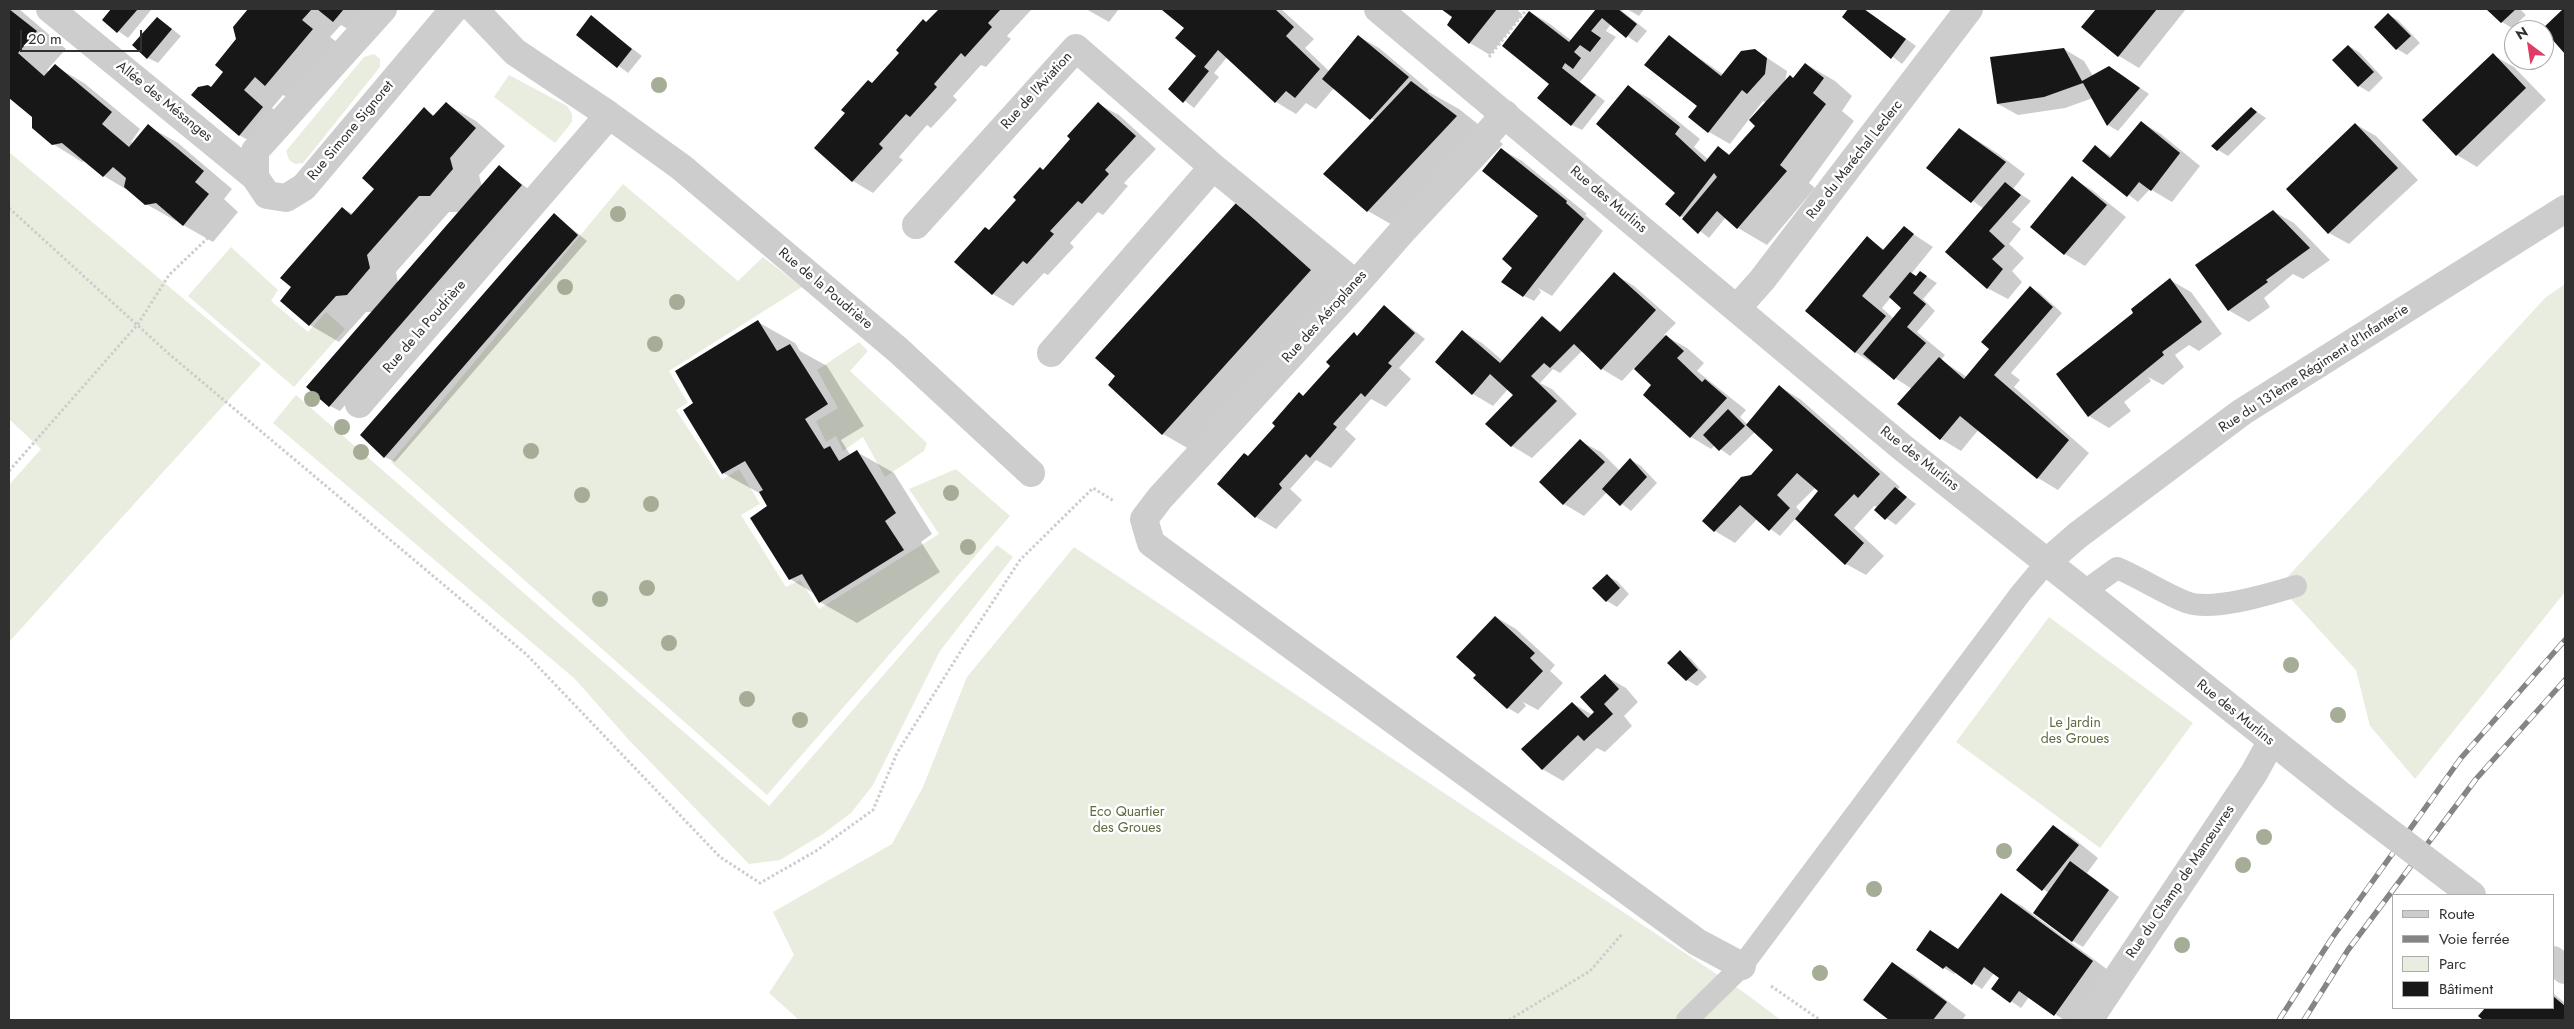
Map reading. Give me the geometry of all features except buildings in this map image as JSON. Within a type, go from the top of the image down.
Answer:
[{"type":"street","name":"Allée des Mésanges","points":[[50,9],[261,186]]},
{"type":"street","points":[[261,186],[255,151],[383,9]]},
{"type":"street","name":"Rue de la Poudrière","points":[[474,9],[515,52],[609,115],[681,167],[890,344],[1031,473]]},
{"type":"street","name":"Rue des Murlins","points":[[1378,9],[1903,448],[2048,561],[2271,742],[2471,894]]},
{"type":"street","name":"Rue du Maréchal Leclerc","points":[[1737,308],[1762,280],[1969,9]]},
{"type":"street","name":"Rue Simone Signoret","points":[[261,186],[286,198],[304,187],[441,13]]},
{"type":"street","name":"Rue de l'Aviation","points":[[916,225],[1076,48],[1213,167],[1356,284]]},
{"type":"street","name":"Rue des Aéroplanes","points":[[1144,519],[1160,498],[1356,284],[1505,114]]},
{"type":"street","name":"Rue de la Poudrière","points":[[359,404],[609,115]]},
{"type":"street","points":[[1052,354],[1213,167]]},
{"type":"street","name":"Rue du 131ème Régiment d'Infanterie","points":[[2048,561],[2078,534],[2242,412],[2565,208]]},
{"type":"street","points":[[1144,519],[1151,543],[1698,942],[1742,966]]},
{"type":"street","name":"Rue du Champ de Manœuvres","points":[[2089,1020],[2254,773],[2271,742]]},
{"type":"street","points":[[2554,961],[2565,970]]},
{"type":"lane","points":[[1687,1020],[1742,966],[2021,593],[2048,561]]},
{"type":"lane","points":[[2085,591],[2117,568],[2188,603],[2223,604],[2296,586]]},
{"type":"path","points":[[1469,84],[1527,9]]},
{"type":"path","points":[[9,470],[138,324],[169,275],[261,186]]},
{"type":"path","points":[[9,208],[169,354],[526,654],[720,857],[760,883],[816,852],[873,810],[897,753],[1020,560],[1093,488],[1144,519]]},
{"type":"path","points":[[1510,1020],[1590,971],[1622,934]]},
{"type":"path","points":[[1742,966],[1820,1020]]},
{"type":"green space","points":[[374,54],[380,59],[380,67],[303,163],[295,164],[289,160],[286,151],[364,57]]},
{"type":"green space","points":[[509,75],[567,106],[572,114],[572,122],[555,143],[494,97]]},
{"type":"green space","points":[[9,152],[261,364],[9,642],[9,485],[41,449],[9,419]]},
{"type":"green space","points":[[623,184],[738,281],[763,257],[802,287],[669,371],[688,403],[676,410],[722,480],[739,469],[760,504],[741,515],[786,587],[800,580],[819,609],[939,534],[909,489],[956,469],[1010,516],[767,795],[391,462]]},
{"type":"green space","points":[[231,247],[278,290],[271,301],[308,332],[326,312],[345,329],[294,387],[188,296]]},
{"type":"green space","points":[[2565,284],[2565,592],[2415,779],[2370,726],[2356,670],[2279,586],[2546,297]]},
{"type":"green space","points":[[859,342],[868,351],[850,371],[927,443],[924,451],[885,477],[863,437],[843,451],[836,436],[826,442],[816,421],[838,408],[817,370]]},
{"type":"green space","points":[[296,395],[769,806],[997,545],[1013,557],[940,651],[873,785],[851,813],[823,834],[780,860],[749,864],[628,739],[575,679],[273,423]]},
{"type":"green space","name":"Eco Quartier des Groues","points":[[1074,547],[1742,991],[1781,1020],[799,1020],[769,993],[794,955],[773,912],[892,844],[923,787],[967,677]]},
{"type":"green space","name":"Le Jardin des Groues","points":[[2049,617],[2193,723],[2100,848],[1956,742]]},
{"type":"railway","points":[[2279,1020],[2332,938],[2461,758],[2565,640]]},
{"type":"railway","points":[[2304,1020],[2348,950],[2476,779],[2565,680]]}]
